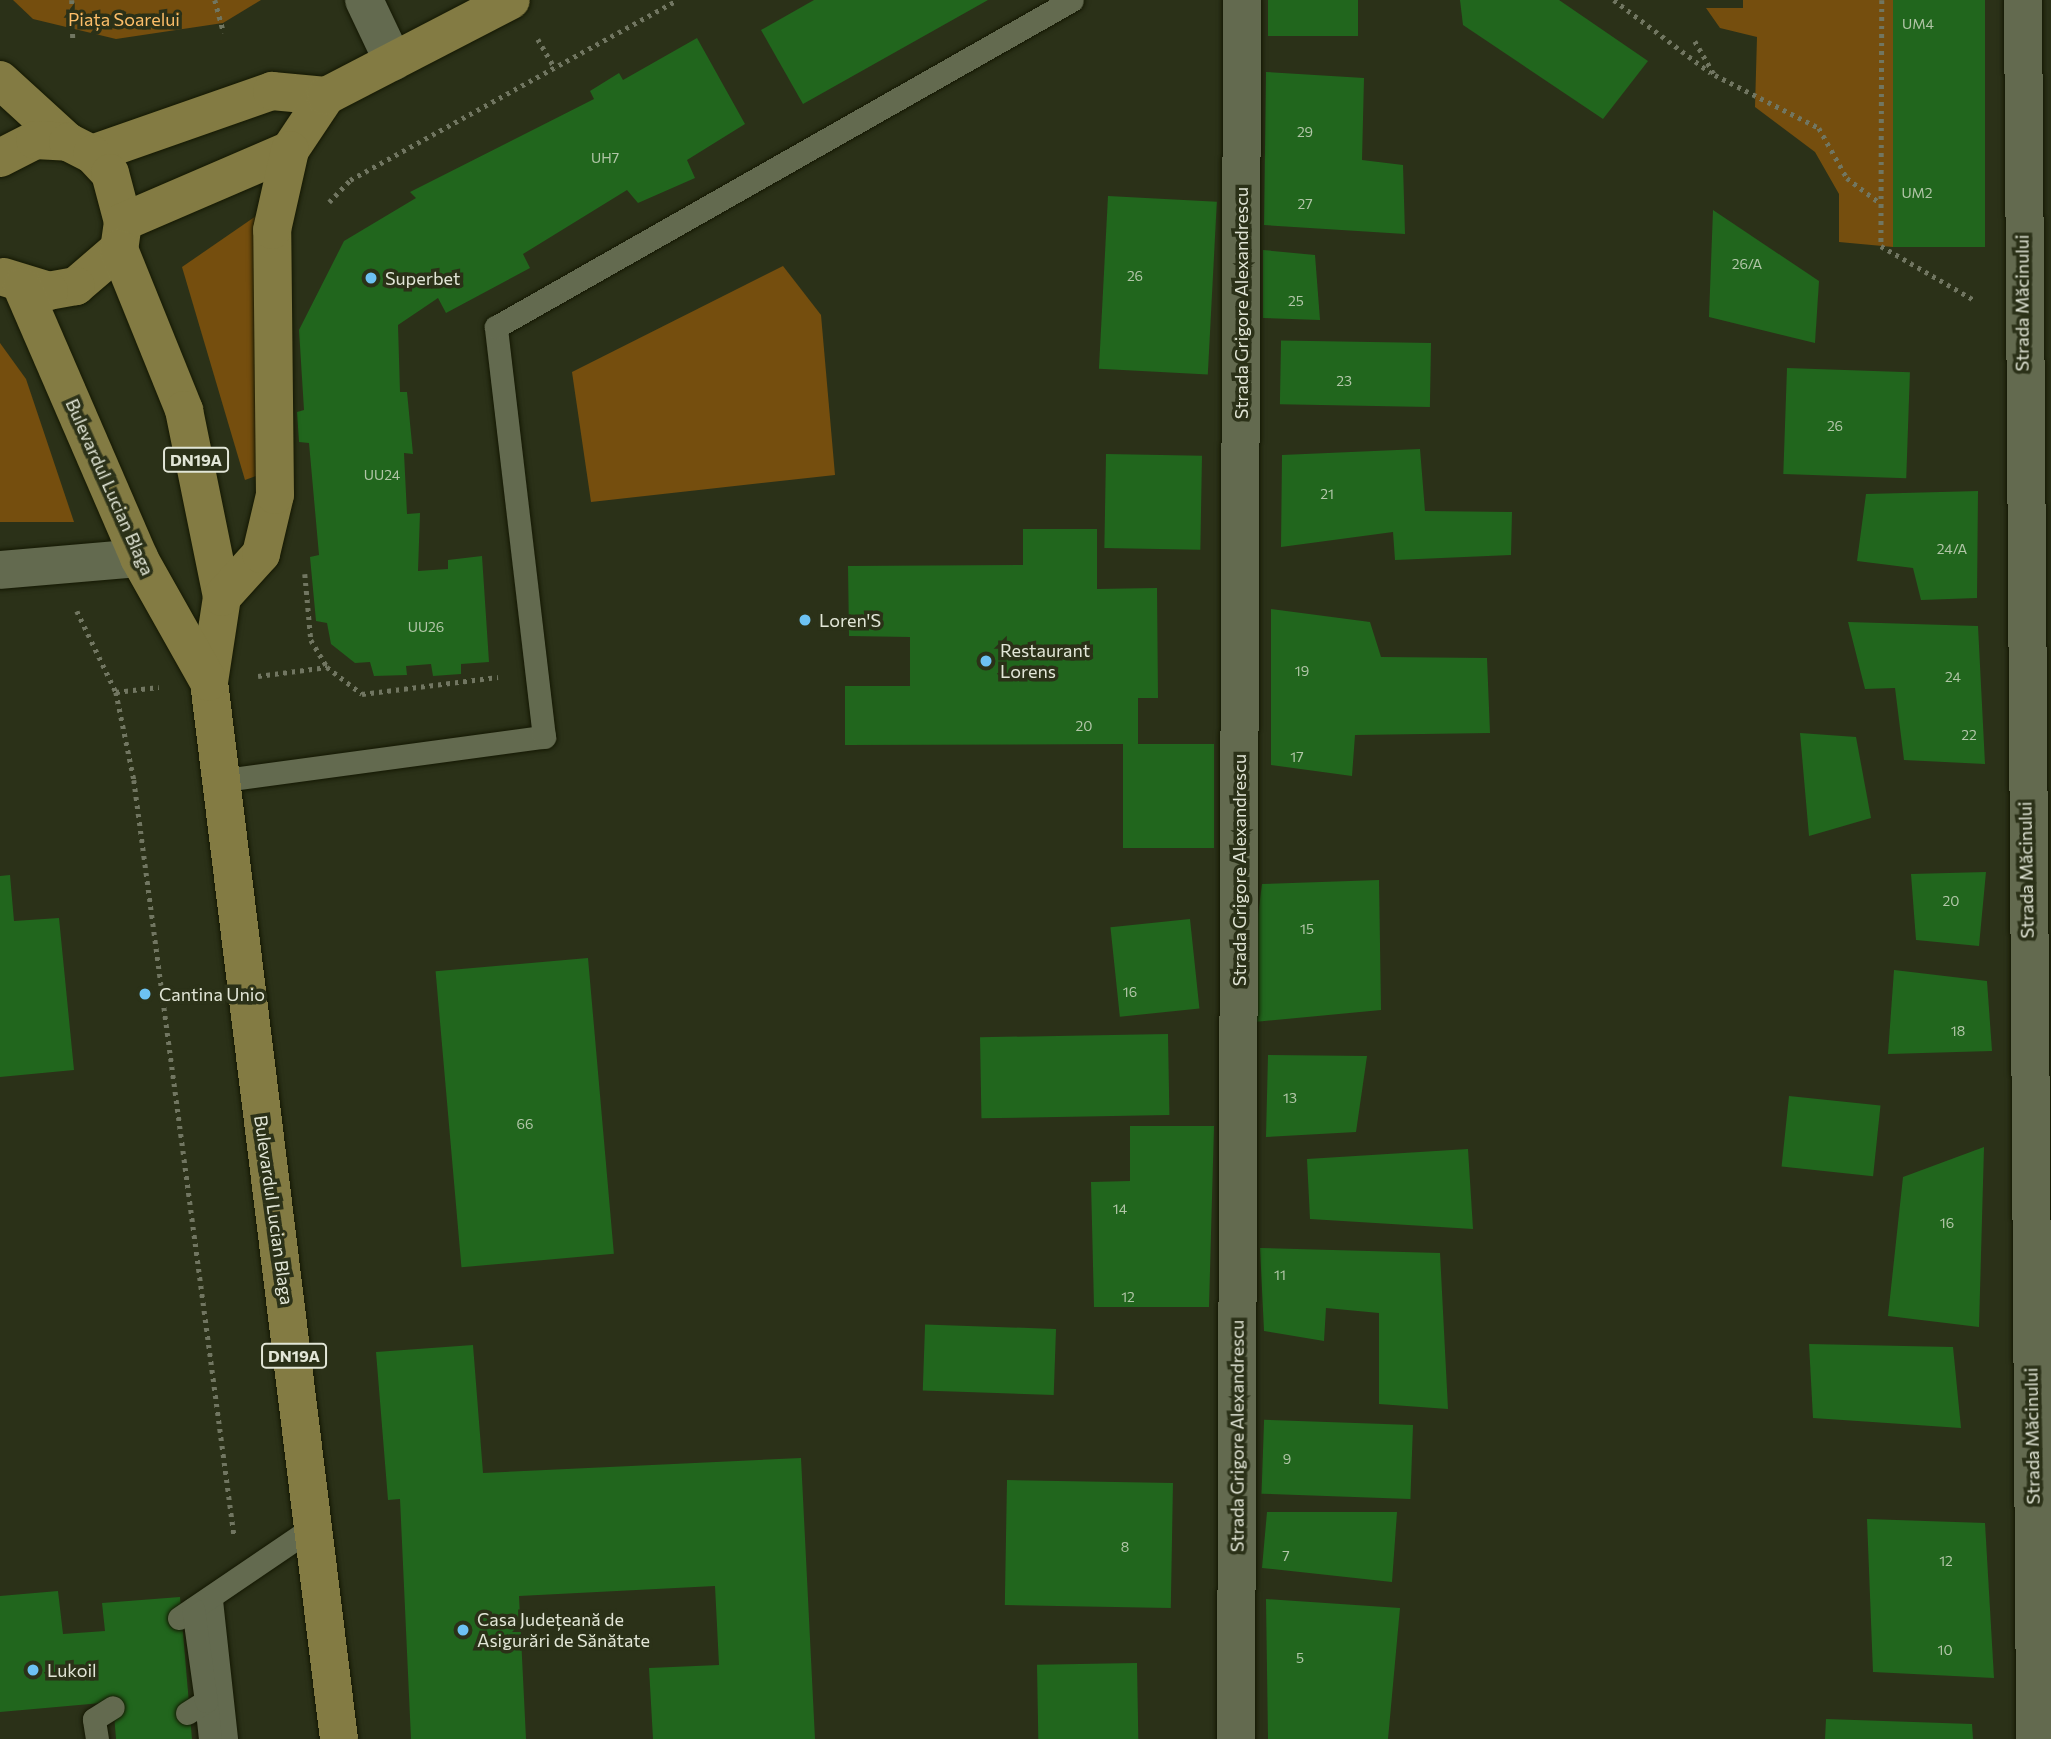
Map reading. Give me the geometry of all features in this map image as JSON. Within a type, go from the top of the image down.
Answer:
[{"type":"main road","points":[[222,597],[261,554],[275,495],[272,230],[290,150],[326,96],[512,0]]},
{"type":"main road","points":[[0,80],[80,148]]},
{"type":"main road","points":[[0,158],[36,140],[80,148],[272,91],[326,96]]},
{"type":"main road","name":"Bulevardul Lucian Blaga","points":[[80,148],[110,173],[121,236],[184,410],[222,597],[209,682],[224,780],[339,1739]]},
{"type":"main road","points":[[11,281],[49,291],[76,286],[121,236],[290,150]]},
{"type":"main road","name":"Bulevardul Lucian Blaga","points":[[11,281],[139,558],[209,682]]},
{"type":"street","points":[[364,0],[393,61]]},
{"type":"street","name":"Strada Grigore Alexandrescu","points":[[1236,1739],[1242,0]]},
{"type":"street","name":"Strada Măcinului","points":[[2023,0],[2022,328],[2038,838],[2035,1739]]},
{"type":"street","points":[[0,570],[139,558]]},
{"type":"lane","points":[[224,780],[544,737],[496,327],[1072,0]]},
{"type":"lane","points":[[195,1609],[241,1580],[313,1527]]},
{"type":"lane","points":[[195,1609],[191,1652],[196,1707],[210,1739]]},
{"type":"lane","points":[[195,1609],[226,1739]]},
{"type":"path","points":[[72,0],[73,42]]},
{"type":"path","points":[[215,0],[224,33]]},
{"type":"path","points":[[322,209],[350,180],[678,0]]},
{"type":"path","points":[[1614,0],[1715,75],[1819,128],[1847,178],[1881,204]]},
{"type":"path","points":[[1882,0],[1881,246],[2022,328]]},
{"type":"path","points":[[1695,41],[1715,75]]},
{"type":"path","points":[[303,562],[311,640],[327,667],[362,694],[537,673]]},
{"type":"path","points":[[71,598],[116,692],[134,780],[241,1580]]},
{"type":"green space","name":"Piața Soarelui","points":[[13,0],[261,0],[223,23],[116,39],[33,19]]},
{"type":"green space","points":[[1743,0],[1893,0],[1893,247],[1839,242],[1839,194],[1815,152],[1755,107],[1757,37],[1720,28],[1706,8],[1743,8]]},
{"type":"green space","points":[[259,214],[259,475],[245,480],[182,267]]},
{"type":"green space","points":[[783,266],[821,315],[835,475],[591,502],[572,372]]},
{"type":"green space","points":[[0,343],[26,379],[74,522],[0,522]]},
{"type":"building","points":[[814,0],[988,0],[803,104],[761,30]]},
{"type":"building","points":[[1268,0],[1358,0],[1358,36],[1268,36]]},
{"type":"building","points":[[1460,0],[1559,0],[1648,61],[1603,119],[1463,25]]},
{"type":"building","points":[[1893,0],[1985,0],[1985,247],[1893,247]]},
{"type":"building","points":[[697,38],[745,124],[687,160],[695,178],[638,203],[627,190],[523,254],[530,268],[446,313],[438,298],[398,325],[400,392],[407,392],[413,454],[404,453],[407,514],[420,513],[418,571],[448,569],[448,560],[482,556],[489,662],[461,664],[461,674],[433,676],[431,664],[406,666],[407,675],[374,676],[370,662],[355,663],[331,644],[327,623],[316,621],[310,557],[319,555],[309,443],[299,442],[297,412],[304,410],[299,330],[344,241],[416,198],[410,192],[594,99],[590,91],[619,73],[623,80]]},
{"type":"building","points":[[1266,72],[1364,78],[1362,160],[1403,165],[1405,234],[1264,225]]},
{"type":"building","points":[[1108,196],[1217,202],[1208,374],[1099,369]]},
{"type":"building","points":[[1713,210],[1819,281],[1815,343],[1709,317]]},
{"type":"building","points":[[1263,250],[1315,255],[1320,320],[1263,318]]},
{"type":"building","points":[[1281,340],[1431,343],[1430,407],[1280,404]]},
{"type":"building","points":[[1787,368],[1910,372],[1906,478],[1783,474]]},
{"type":"building","points":[[1420,449],[1425,511],[1512,512],[1511,555],[1395,560],[1393,532],[1281,547],[1282,455]]},
{"type":"building","points":[[1106,454],[1202,456],[1200,550],[1104,548]]},
{"type":"building","points":[[1978,491],[1977,598],[1921,600],[1913,568],[1857,561],[1866,494]]},
{"type":"building","name":"Restaurant Lorens","points":[[1023,529],[1097,529],[1097,589],[1157,588],[1158,698],[1138,698],[1138,744],[1214,744],[1214,848],[1123,848],[1123,744],[845,745],[845,686],[910,686],[910,637],[849,636],[848,566],[1023,565]]},
{"type":"building","points":[[1271,609],[1370,622],[1381,657],[1487,658],[1490,733],[1355,735],[1352,776],[1271,765]]},
{"type":"building","points":[[1848,622],[1978,626],[1985,764],[1904,760],[1895,688],[1865,689]]},
{"type":"building","points":[[1800,733],[1856,737],[1871,818],[1809,836]]},
{"type":"building","points":[[1986,872],[1979,946],[1916,940],[1911,874]]},
{"type":"building","points":[[10,875],[14,921],[59,918],[74,1070],[0,1077],[0,876]]},
{"type":"building","points":[[1379,880],[1381,1010],[1244,1023],[1262,884]]},
{"type":"building","points":[[1190,919],[1199,1009],[1120,1017],[1110,927]]},
{"type":"building","points":[[588,958],[614,1254],[461,1267],[436,971]]},
{"type":"building","points":[[1894,970],[1987,981],[1992,1051],[1888,1054]]},
{"type":"building","points":[[1168,1034],[1169,1115],[981,1118],[980,1037]]},
{"type":"building","points":[[1268,1055],[1367,1056],[1356,1132],[1266,1137]]},
{"type":"building","points":[[1789,1096],[1880,1106],[1873,1176],[1782,1167]]},
{"type":"building","points":[[1130,1126],[1214,1126],[1209,1307],[1094,1307],[1091,1182],[1130,1181]]},
{"type":"building","points":[[1984,1147],[1979,1327],[1888,1316],[1903,1177]]},
{"type":"building","points":[[1468,1149],[1473,1229],[1310,1219],[1307,1159]]},
{"type":"building","points":[[1260,1248],[1440,1253],[1448,1409],[1379,1404],[1379,1313],[1326,1308],[1324,1341],[1264,1331]]},
{"type":"building","points":[[925,1324],[1056,1329],[1054,1395],[923,1390]]},
{"type":"building","points":[[1809,1344],[1953,1347],[1961,1428],[1813,1418]]},
{"type":"building","name":"Casa Județeană de Asigurări de Sănătate","points":[[473,1345],[483,1473],[801,1458],[815,1739],[653,1739],[649,1668],[719,1665],[715,1586],[519,1596],[526,1739],[411,1739],[400,1499],[388,1500],[376,1352]]},
{"type":"building","points":[[1264,1420],[1413,1425],[1410,1499],[1262,1494]]},
{"type":"building","points":[[1007,1480],[1173,1483],[1171,1608],[1005,1605]]},
{"type":"building","points":[[1267,1512],[1397,1512],[1392,1582],[1262,1568]]},
{"type":"building","points":[[1867,1519],[1985,1523],[1994,1678],[1873,1672]]},
{"type":"building","points":[[58,1591],[63,1634],[105,1631],[102,1603],[180,1597],[192,1739],[116,1739],[113,1702],[0,1712],[0,1596]]},
{"type":"building","points":[[1266,1599],[1400,1608],[1388,1739],[1268,1739]]},
{"type":"building","points":[[1137,1663],[1138,1739],[1038,1739],[1037,1665]]},
{"type":"building","points":[[1826,1719],[1972,1724],[1973,1739],[1825,1739]]},
{"type":"place","name":"Superbet","points":[[371,278]]},
{"type":"place","name":"Loren'S","points":[[805,620]]},
{"type":"place","name":"Restaurant Lorens","points":[[986,661]]},
{"type":"place","name":"Cantina Unio","points":[[145,994]]},
{"type":"place","name":"Casa Județeană de Asigurări de Sănătate","points":[[463,1630]]},
{"type":"place","name":"Lukoil","points":[[33,1670]]}]
